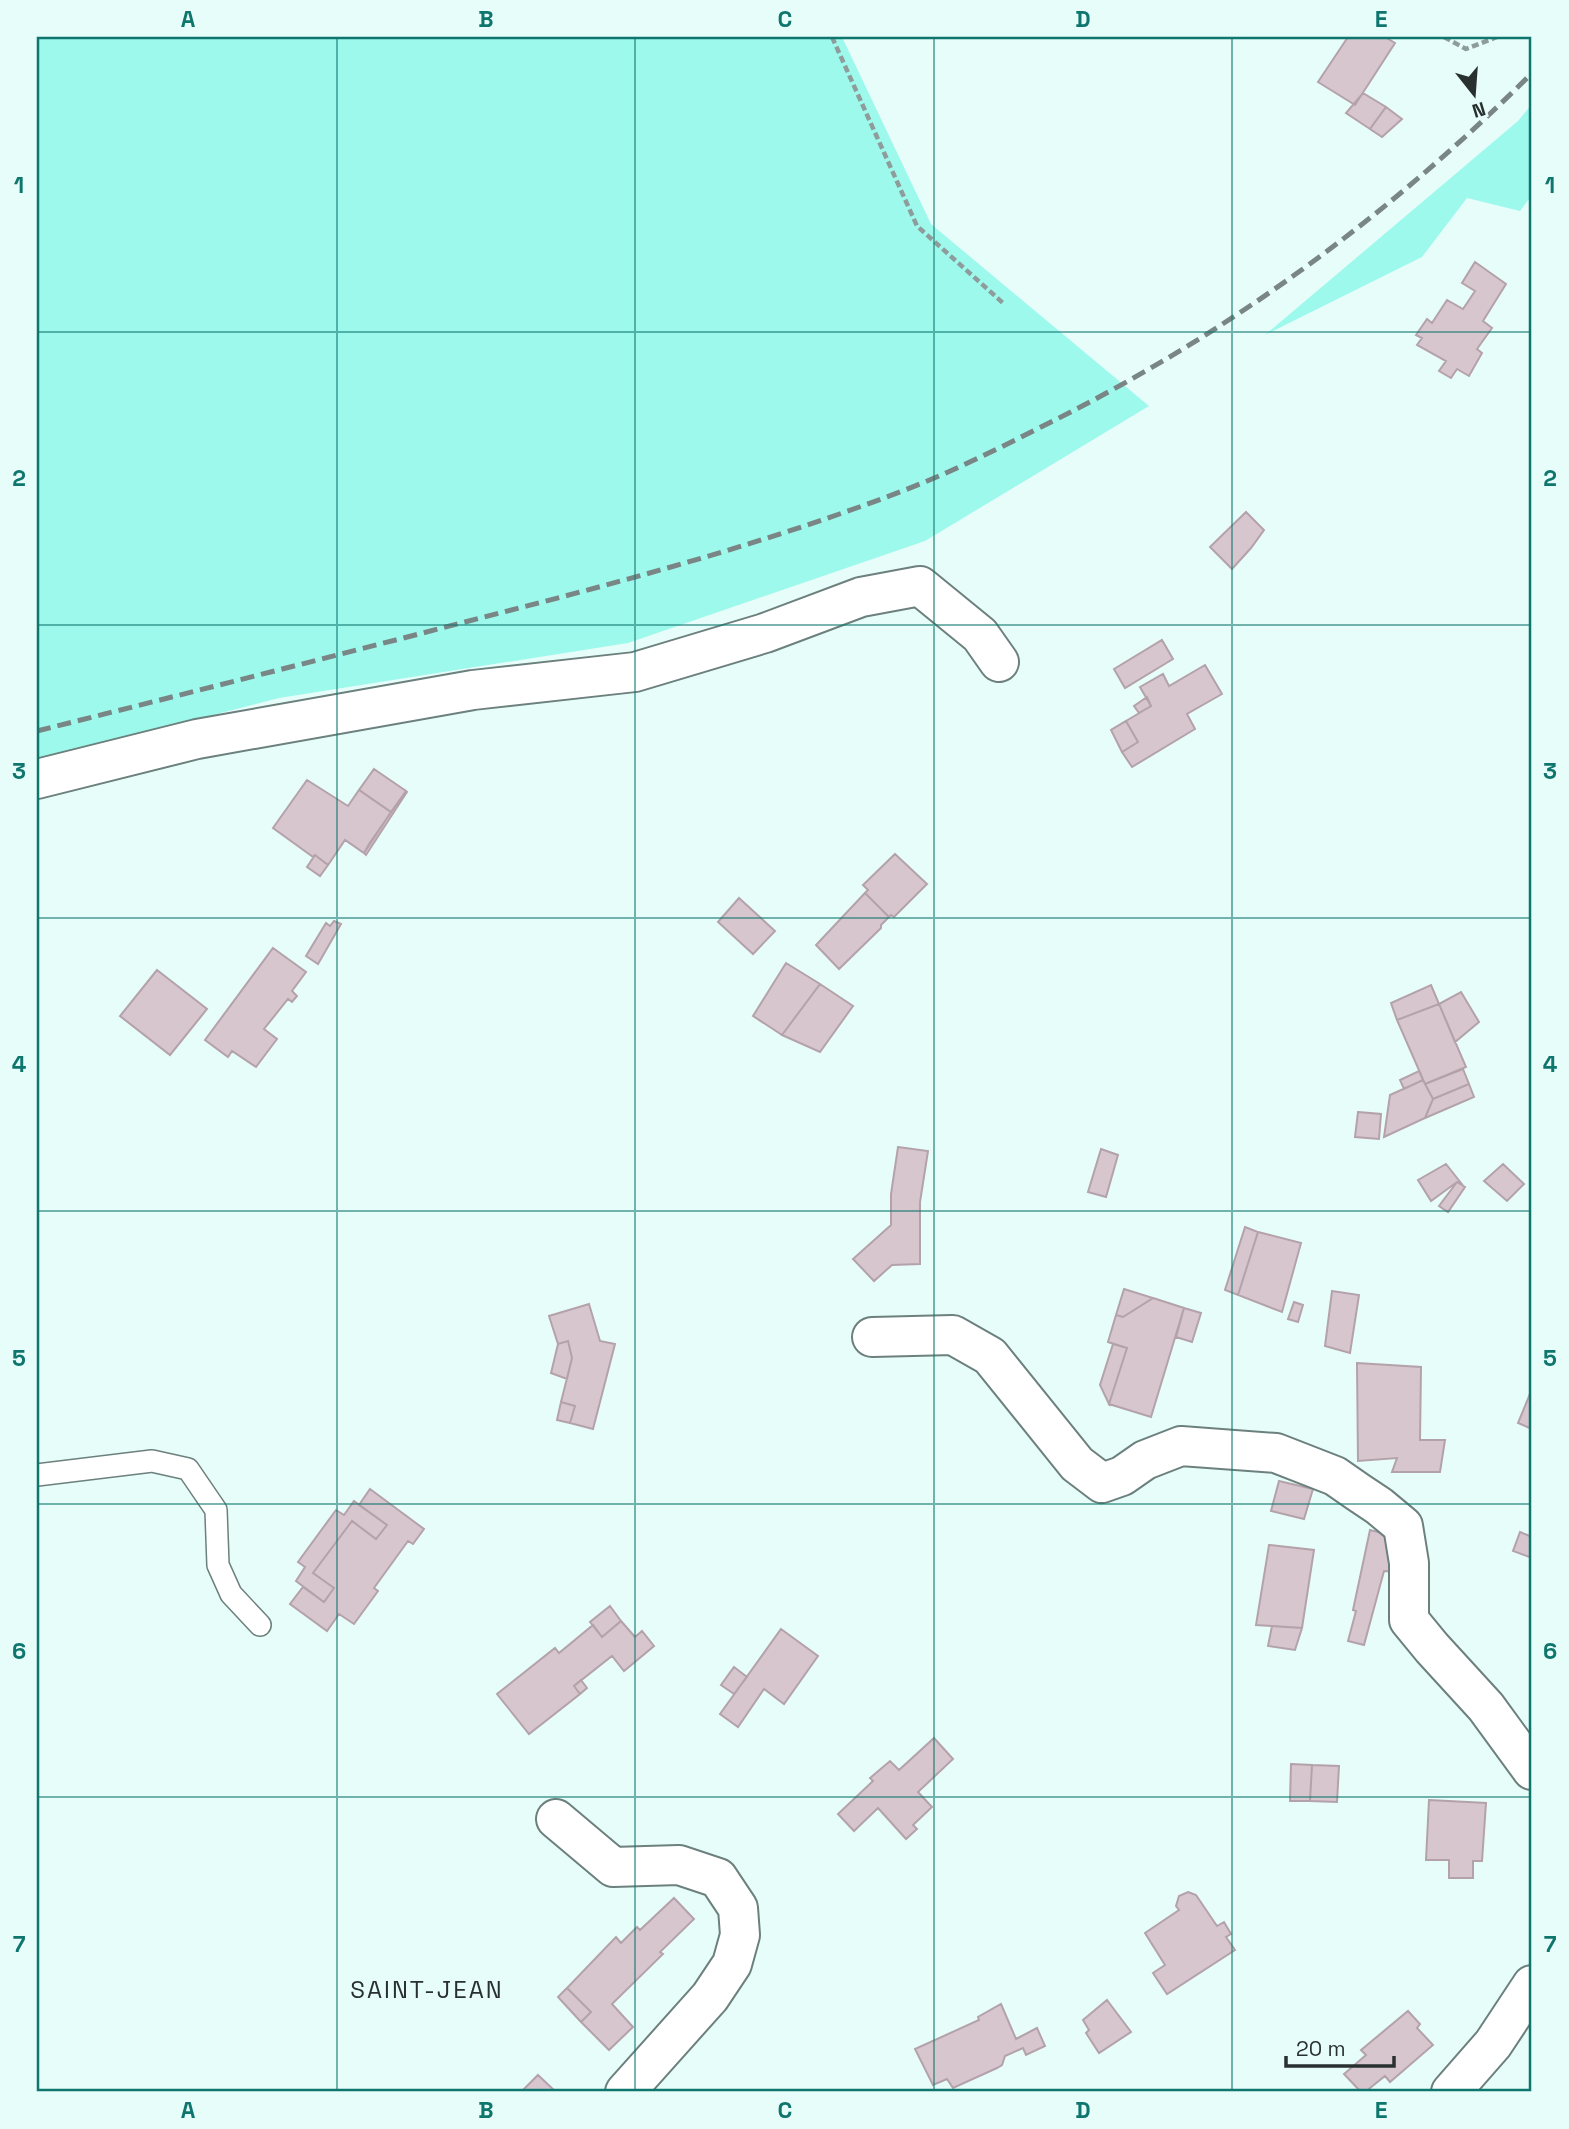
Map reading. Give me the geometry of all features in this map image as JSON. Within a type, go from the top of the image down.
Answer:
[{"type":"street","points":[[37,779],[197,738],[473,690],[635,671],[765,633],[861,597],[920,586],[980,635],[999,662]]},
{"type":"street","points":[[872,1337],[953,1335],[990,1356],[1077,1464],[1102,1483],[1122,1476],[1145,1460],[1181,1446],[1276,1453],[1335,1476],[1379,1506],[1403,1527],[1409,1563],[1409,1619],[1486,1707],[1532,1770]]},
{"type":"street","points":[[556,1819],[613,1867],[679,1865],[718,1878],[738,1908],[740,1935],[732,1964],[710,1997],[625,2092]]},
{"type":"street","points":[[1451,2092],[1493,2044],[1532,1985]]},
{"type":"lane","points":[[37,1475],[152,1461],[188,1469],[216,1510],[218,1565],[231,1594],[260,1625]]},
{"type":"path","points":[[832,37],[917,226],[1003,303]]},
{"type":"path","points":[[1444,37],[1466,48],[1497,37]]},
{"type":"green space","points":[[37,37],[842,37],[931,224],[1149,406],[925,541],[628,643],[279,698],[37,760]]},
{"type":"green space","points":[[1532,104],[1532,195],[1520,211],[1467,198],[1422,257],[1265,335],[1518,121]]},
{"type":"building","points":[[1348,37],[1385,37],[1395,43],[1355,105],[1318,82]]},
{"type":"building","points":[[1363,93],[1386,107],[1370,129],[1346,113]]},
{"type":"building","points":[[1386,107],[1402,119],[1382,137],[1370,129]]},
{"type":"building","points":[[1475,262],[1506,284],[1483,321],[1492,328],[1477,349],[1482,353],[1469,376],[1457,369],[1451,378],[1439,371],[1446,361],[1417,345],[1422,338],[1416,335],[1427,319],[1432,323],[1447,300],[1463,309],[1475,291],[1462,283]]},
{"type":"building","points":[[1246,512],[1264,530],[1232,569],[1210,547]]},
{"type":"building","points":[[1162,640],[1173,659],[1125,688],[1114,669]]},
{"type":"building","points":[[1205,665],[1222,694],[1187,714],[1195,729],[1132,767],[1122,752],[1138,742],[1126,721],[1151,706],[1140,687],[1163,674],[1169,686]]},
{"type":"building","points":[[1147,697],[1151,706],[1139,713],[1134,706]]},
{"type":"building","points":[[1126,721],[1138,742],[1122,752],[1111,730]]},
{"type":"building","points":[[374,769],[406,791],[391,812],[359,790]]},
{"type":"building","points":[[307,780],[348,806],[359,790],[391,812],[364,853],[345,840],[328,865],[273,828]]},
{"type":"building","points":[[406,791],[366,855],[364,853],[369,844]]},
{"type":"building","points":[[895,854],[927,884],[894,917],[889,917],[865,893],[868,890],[863,885]]},
{"type":"building","points":[[315,855],[328,865],[320,876],[307,867]]},
{"type":"building","points":[[865,893],[889,917],[839,969],[816,945]]},
{"type":"building","points":[[739,898],[775,931],[753,954],[718,922]]},
{"type":"building","points":[[334,921],[341,924],[318,964],[306,956],[326,923],[330,926]]},
{"type":"building","points":[[273,948],[306,972],[292,991],[297,996],[292,1002],[288,999],[264,1029],[277,1039],[256,1067],[232,1051],[228,1057],[205,1040]]},
{"type":"building","points":[[786,963],[820,984],[782,1035],[753,1016]]},
{"type":"building","points":[[157,970],[207,1009],[170,1055],[120,1016]]},
{"type":"building","points":[[820,984],[853,1006],[820,1052],[782,1035]]},
{"type":"building","points":[[1431,985],[1439,1004],[1397,1020],[1391,1003]]},
{"type":"building","points":[[1461,992],[1479,1022],[1455,1042],[1439,1004]]},
{"type":"building","points":[[1439,1004],[1466,1067],[1425,1084],[1397,1020]]},
{"type":"building","points":[[1463,1069],[1469,1084],[1433,1099],[1425,1084]]},
{"type":"building","points":[[1419,1071],[1423,1080],[1404,1089],[1400,1080]]},
{"type":"building","points":[[1423,1080],[1433,1099],[1425,1118],[1384,1137],[1390,1095]]},
{"type":"building","points":[[1469,1084],[1474,1097],[1425,1118],[1433,1099]]},
{"type":"building","points":[[1358,1112],[1381,1114],[1379,1139],[1355,1137]]},
{"type":"building","points":[[898,1147],[928,1151],[920,1202],[920,1264],[892,1265],[874,1281],[853,1259],[891,1225],[891,1194]]},
{"type":"building","points":[[1101,1149],[1118,1155],[1106,1197],[1088,1192]]},
{"type":"building","points":[[1446,1164],[1461,1183],[1457,1182],[1431,1201],[1418,1180]]},
{"type":"building","points":[[1503,1164],[1524,1184],[1507,1201],[1484,1181]]},
{"type":"building","points":[[1457,1182],[1465,1187],[1448,1212],[1439,1206]]},
{"type":"building","points":[[1245,1227],[1258,1232],[1238,1295],[1225,1290]]},
{"type":"building","points":[[1258,1232],[1301,1243],[1282,1312],[1238,1295]]},
{"type":"building","points":[[1124,1289],[1153,1298],[1123,1317],[1116,1315]]},
{"type":"building","points":[[1332,1291],[1359,1295],[1350,1353],[1325,1346]]},
{"type":"building","points":[[1153,1298],[1184,1308],[1151,1417],[1109,1404],[1127,1348],[1108,1342],[1116,1315],[1123,1317]]},
{"type":"building","points":[[1294,1302],[1303,1305],[1298,1322],[1288,1319]]},
{"type":"building","points":[[589,1304],[600,1341],[615,1344],[593,1429],[570,1423],[575,1406],[561,1402],[572,1358],[568,1341],[558,1344],[549,1316]]},
{"type":"building","points":[[1184,1308],[1201,1313],[1192,1342],[1176,1337]]},
{"type":"building","points":[[568,1341],[572,1358],[567,1379],[551,1373],[558,1344]]},
{"type":"building","points":[[1113,1344],[1127,1348],[1109,1404],[1100,1385]]},
{"type":"building","points":[[1357,1363],[1421,1367],[1420,1440],[1445,1440],[1440,1472],[1392,1472],[1397,1458],[1358,1461]]},
{"type":"building","points":[[1532,1389],[1532,1429],[1518,1423]]},
{"type":"building","points":[[561,1402],[575,1406],[570,1423],[557,1420]]},
{"type":"building","points":[[1279,1481],[1313,1489],[1304,1519],[1271,1511]]},
{"type":"building","points":[[370,1489],[424,1529],[413,1544],[408,1541],[374,1588],[378,1591],[354,1624],[339,1614],[327,1631],[290,1604],[303,1587],[324,1602],[334,1588],[313,1573],[352,1521],[376,1539],[387,1525],[359,1505]]},
{"type":"building","points":[[354,1501],[387,1525],[376,1539],[352,1521],[313,1573],[334,1588],[324,1602],[296,1581],[305,1567],[298,1562],[336,1510],[344,1515]]},
{"type":"building","points":[[1370,1530],[1390,1535],[1398,1572],[1384,1571],[1364,1645],[1348,1641]]},
{"type":"building","points":[[1520,1532],[1532,1537],[1532,1558],[1513,1551]]},
{"type":"building","points":[[1269,1545],[1314,1550],[1302,1628],[1256,1625]]},
{"type":"building","points":[[610,1606],[621,1621],[602,1637],[590,1622]]},
{"type":"building","points":[[621,1621],[635,1637],[642,1631],[654,1646],[624,1671],[612,1656],[574,1686],[580,1694],[529,1734],[497,1694],[555,1648],[559,1653],[593,1625],[602,1637]]},
{"type":"building","points":[[1272,1626],[1302,1628],[1295,1650],[1268,1646]]},
{"type":"building","points":[[781,1629],[818,1656],[784,1704],[764,1689],[738,1727],[720,1714]]},
{"type":"building","points":[[734,1667],[747,1677],[734,1694],[721,1685]]},
{"type":"building","points":[[581,1680],[587,1688],[580,1694],[574,1686]]},
{"type":"building","points":[[934,1738],[953,1759],[918,1792],[932,1807],[913,1825],[917,1829],[906,1839],[878,1808],[854,1831],[838,1814],[873,1781],[870,1778],[890,1761],[899,1770]]},
{"type":"building","points":[[1291,1764],[1312,1765],[1310,1801],[1290,1801]]},
{"type":"building","points":[[1312,1765],[1339,1766],[1337,1802],[1310,1801]]},
{"type":"building","points":[[1429,1800],[1486,1803],[1482,1861],[1473,1861],[1473,1878],[1449,1878],[1449,1860],[1426,1860]]},
{"type":"building","points":[[1188,1892],[1196,1895],[1217,1926],[1224,1922],[1231,1934],[1226,1937],[1235,1950],[1167,1994],[1153,1973],[1165,1965],[1145,1933],[1179,1910],[1176,1906],[1179,1896]]},
{"type":"building","points":[[674,1898],[694,1919],[612,2004],[633,2027],[609,2050],[581,2022],[591,2012],[567,1988],[616,1937],[621,1943],[637,1927],[640,1930]]},
{"type":"building","points":[[567,1988],[591,2012],[581,2022],[558,1997]]},
{"type":"building","points":[[1107,2000],[1131,2032],[1099,2053],[1086,2033],[1089,2030],[1083,2020]]},
{"type":"building","points":[[1001,2004],[1016,2039],[1037,2028],[1045,2046],[1026,2055],[1023,2048],[1005,2056],[1002,2065],[953,2088],[947,2079],[933,2085],[915,2049],[979,2020],[978,2017]]},
{"type":"building","points":[[1408,2011],[1420,2024],[1417,2028],[1433,2045],[1390,2082],[1385,2076],[1365,2092],[1361,2092],[1344,2074],[1366,2055],[1361,2050]]},
{"type":"building","points":[[538,2075],[556,2092],[521,2092]]},
{"type":"railway","points":[[37,731],[632,578],[797,528],[939,476],[1109,392],[1239,313],[1361,225],[1420,177],[1532,73]]},
{"type":"district","name":"SAINT-JEAN","points":[[427,1989]]}]
